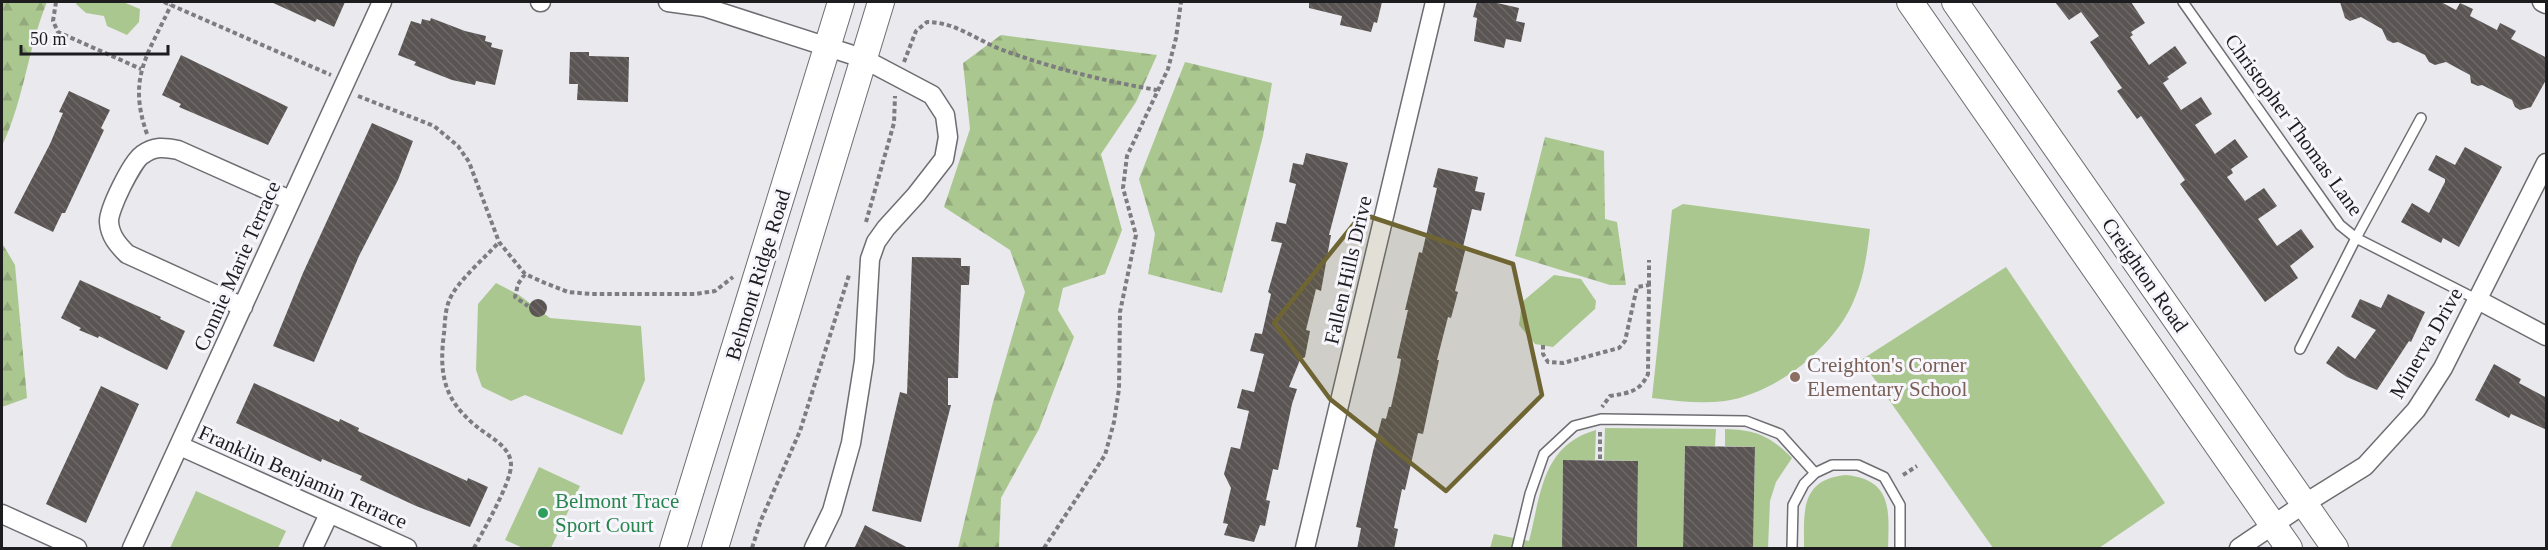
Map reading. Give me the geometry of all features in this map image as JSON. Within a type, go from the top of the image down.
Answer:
[{"type":"street","name":"Connie Marie Terrace","points":[[132,549],[382,2]]},
{"type":"street","points":[[668,2],[704,7],[828,45],[862,58],[932,95],[945,115],[948,137],[944,159],[876,243],[870,259],[864,361],[851,443],[832,511],[814,549]]},
{"type":"street","name":"Belmont Ridge Road","points":[[673,549],[841,2]]},
{"type":"street","name":"Belmont Ridge Road","points":[[715,549],[862,58],[881,2]]},
{"type":"street","name":"Fallen Hills Drive","points":[[1305,549],[1435,2]]},
{"type":"street","name":"Creighton Road","points":[[1910,2],[2289,549]]},
{"type":"street","name":"Creighton Road","points":[[1954,2],[2335,549]]},
{"type":"street","points":[[2542,2],[2547,4]]},
{"type":"street","points":[[243,307],[127,254],[116,244],[109,221],[112,208],[140,156],[161,147],[178,150],[290,200]]},
{"type":"street","name":"Minerva Drive","points":[[2239,549],[2304,504],[2365,466],[2416,410],[2443,368],[2547,163]]},
{"type":"street","points":[[2478,300],[2547,336]]},
{"type":"street","name":"Franklin Benjamin Terrace","points":[[180,446],[407,549]]},
{"type":"street","points":[[2,514],[77,549]]},
{"type":"street","points":[[313,549],[329,514]]},
{"type":"lane","name":"Christopher Thomas Lane","points":[[2183,2],[2340,225],[2356,238],[2478,300]]},
{"type":"lane","name":"Christopher Thomas Lane","points":[[2300,349],[2356,238],[2421,118]]},
{"type":"lane","points":[[1517,549],[1530,494],[1544,454],[1574,426],[1601,419],[1746,421],[1780,434],[1815,473]]},
{"type":"lane","points":[[1791,549],[1792,505],[1804,484],[1815,473],[1832,465],[1858,465],[1884,477],[1900,505],[1900,549]]},
{"type":"path","points":[[56,2],[53,21],[58,32],[141,69]]},
{"type":"path","points":[[164,2],[336,77],[358,95],[434,126],[458,146],[469,162],[499,242],[525,274],[568,292],[695,294],[715,291],[741,271]]},
{"type":"path","points":[[1044,549],[1105,455],[1110,441],[1119,389],[1120,312],[1136,235],[1123,188],[1127,156],[1168,69],[1176,38],[1181,2]]},
{"type":"path","points":[[152,149],[141,115],[138,95],[141,69],[171,5]]},
{"type":"path","points":[[474,549],[507,480],[511,466],[509,456],[499,442],[467,418],[452,400],[443,381],[441,366],[443,338],[449,300],[499,242]]},
{"type":"path","points":[[1600,459],[1601,409],[1610,396],[1635,391],[1644,385],[1648,374],[1649,260]]},
{"type":"path","points":[[525,274],[518,284],[515,297],[528,306]]},
{"type":"path","points":[[1544,345],[1543,354],[1548,362],[1563,363],[1619,348],[1625,341],[1637,287],[1649,285]]},
{"type":"path","points":[[1903,475],[1917,466]]},
{"type":"highlighted area","points":[[1362,214],[1513,264],[1542,395],[1446,491],[1330,399],[1274,323]]},
{"type":"green space","points":[[2,2],[47,2],[35,37],[16,111],[2,146]]},
{"type":"green space","points":[[77,2],[123,2],[140,9],[139,22],[127,35],[107,26],[104,16],[86,13],[76,4]]},
{"type":"green space","points":[[1001,35],[1157,55],[1136,102],[1101,154],[1122,230],[1105,274],[1063,288],[1058,310],[1074,337],[1039,429],[1001,498],[999,548],[958,548],[992,406],[1025,292],[1010,250],[944,207],[970,129],[963,63]]},
{"type":"green space","points":[[1185,62],[1272,83],[1263,136],[1222,293],[1148,274],[1155,234],[1139,179]]},
{"type":"green space","points":[[1545,137],[1604,151],[1605,219],[1617,222],[1626,285],[1610,285],[1515,256]]},
{"type":"green space","points":[[1683,204],[1870,229],[1860,283],[1845,318],[1833,335],[1801,366],[1764,389],[1744,397],[1707,402],[1652,398],[1672,210]]},
{"type":"green space","points":[[2,243],[15,265],[27,398],[2,407]]},
{"type":"green space","points":[[2006,267],[2165,503],[2099,548],[1993,548],[1861,360]]},
{"type":"green space","points":[[1554,275],[1581,279],[1596,301],[1595,309],[1553,347],[1535,344],[1519,325],[1522,302]]},
{"type":"green space","points":[[496,283],[519,295],[550,318],[641,326],[645,380],[622,435],[525,395],[511,401],[482,387],[476,370],[478,304]]},
{"type":"green space","points":[[1605,428],[1716,429],[1715,446],[1685,446],[1683,548],[1637,548],[1638,461],[1604,460]]},
{"type":"green space","points":[[1725,429],[1746,431],[1770,439],[1792,458],[1776,482],[1770,501],[1768,548],[1753,548],[1755,447],[1725,446]]},
{"type":"green space","points":[[1596,430],[1595,460],[1563,460],[1562,548],[1490,548],[1494,534],[1529,541],[1541,489],[1554,459],[1564,447],[1578,437]]},
{"type":"green space","name":"Belmont Trace Sport Court","points":[[539,467],[580,486],[551,548],[523,548],[505,540]]},
{"type":"green space","points":[[1845,475],[1861,478],[1880,490],[1887,510],[1888,548],[1804,548],[1805,510],[1812,491],[1820,483],[1830,478]]},
{"type":"green space","points":[[196,491],[286,531],[278,548],[170,548]]},
{"type":"building","points":[[271,2],[345,2],[334,27],[317,19],[315,22]]},
{"type":"building","points":[[1309,2],[1382,2],[1377,23],[1374,22],[1371,32],[1340,25],[1342,16],[1309,8]]},
{"type":"building","points":[[1477,2],[1493,2],[1519,8],[1516,21],[1525,23],[1521,42],[1506,39],[1504,48],[1474,41],[1477,18],[1473,17]]},
{"type":"building","points":[[2055,2],[2131,2],[2145,23],[2131,32],[2133,35],[2130,37],[2149,65],[2175,46],[2187,63],[2167,77],[2169,79],[2163,83],[2181,110],[2201,97],[2212,114],[2195,125],[2215,154],[2235,139],[2248,157],[2231,169],[2233,173],[2227,177],[2245,201],[2264,188],[2277,206],[2258,219],[2277,246],[2301,229],[2314,247],[2290,266],[2298,278],[2265,302],[2180,184],[2185,180],[2141,116],[2137,119],[2117,91],[2122,88],[2090,42],[2099,36],[2081,12],[2069,20]]},
{"type":"building","points":[[2340,2],[2441,2],[2456,10],[2460,3],[2473,9],[2470,16],[2497,30],[2500,23],[2516,31],[2511,39],[2547,58],[2547,78],[2531,107],[2520,110],[2515,107],[2512,100],[2482,85],[2471,83],[2470,75],[2446,62],[2435,65],[2429,62],[2425,55],[2398,42],[2393,43],[2387,40],[2382,29],[2361,17],[2350,21],[2345,18]]},
{"type":"building","points":[[431,18],[486,36],[485,41],[492,43],[491,47],[503,50],[495,85],[476,81],[475,85],[452,80],[414,65],[416,62],[398,55],[411,21],[421,24],[422,19],[430,21]]},
{"type":"building","points":[[570,52],[589,52],[589,56],[629,57],[628,102],[577,100],[578,84],[569,84]]},
{"type":"building","points":[[181,55],[288,107],[268,145],[179,107],[181,104],[162,95]]},
{"type":"building","points":[[69,91],[110,110],[101,128],[104,130],[65,213],[62,213],[53,232],[14,213],[50,144],[63,113],[59,112]]},
{"type":"building","points":[[372,123],[413,141],[398,180],[359,256],[314,362],[273,346],[303,273]]},
{"type":"building","points":[[2465,147],[2502,167],[2459,247],[2443,238],[2441,243],[2401,222],[2412,203],[2429,213],[2445,182],[2445,179],[2428,170],[2436,155],[2455,165]]},
{"type":"building","points":[[1306,153],[1348,163],[1329,235],[1331,235],[1321,291],[1316,289],[1306,330],[1310,331],[1305,357],[1300,360],[1289,387],[1297,389],[1278,470],[1273,469],[1266,500],[1270,501],[1265,526],[1260,525],[1254,542],[1224,535],[1228,524],[1223,523],[1231,488],[1224,474],[1231,447],[1240,449],[1249,411],[1237,408],[1242,389],[1254,392],[1264,354],[1250,351],[1255,333],[1262,334],[1271,294],[1268,292],[1282,243],[1271,241],[1276,222],[1286,224],[1296,184],[1289,182],[1293,163],[1303,165]]},
{"type":"building","points":[[1438,168],[1478,177],[1475,191],[1485,193],[1481,211],[1472,209],[1463,247],[1466,247],[1455,291],[1458,292],[1451,318],[1448,317],[1437,360],[1439,360],[1423,434],[1418,433],[1405,490],[1402,489],[1394,528],[1398,529],[1394,549],[1357,549],[1361,528],[1356,527],[1382,418],[1386,419],[1389,407],[1391,407],[1401,359],[1397,358],[1408,310],[1405,310],[1419,252],[1422,253],[1437,188],[1433,187]]},
{"type":"building","points":[[912,257],[961,258],[961,266],[970,266],[969,285],[961,285],[958,378],[948,378],[948,405],[951,405],[921,522],[872,511],[900,392],[907,394]]},
{"type":"building","points":[[80,280],[161,317],[160,319],[185,331],[167,370],[99,336],[98,338],[79,330],[81,328],[61,318]]},
{"type":"building","points":[[2388,294],[2425,312],[2411,342],[2409,341],[2377,390],[2347,377],[2326,363],[2338,346],[2355,359],[2376,330],[2351,317],[2360,299],[2381,308]]},
{"type":"building","points":[[534,299],[542,299],[547,304],[545,315],[534,317],[529,312],[529,304]]},
{"type":"building","points":[[2494,364],[2521,379],[2519,383],[2547,398],[2547,430],[2511,414],[2509,418],[2475,400]]},
{"type":"building","points":[[254,383],[339,422],[340,419],[359,428],[358,431],[467,481],[468,478],[488,487],[470,527],[416,506],[360,480],[362,476],[322,459],[321,462],[236,423]]},
{"type":"building","points":[[101,386],[139,404],[86,523],[46,504]]},
{"type":"building","points":[[1685,446],[1755,447],[1753,549],[1683,549]]},
{"type":"building","points":[[1563,460],[1638,461],[1637,549],[1562,549]]},
{"type":"building","points":[[865,525],[910,549],[854,549]]},
{"type":"place","name":"Creighton's Corner Elementary School","points":[[1795,377]]},
{"type":"place","name":"Belmont Trace Sport Court","points":[[543,513]]}]
